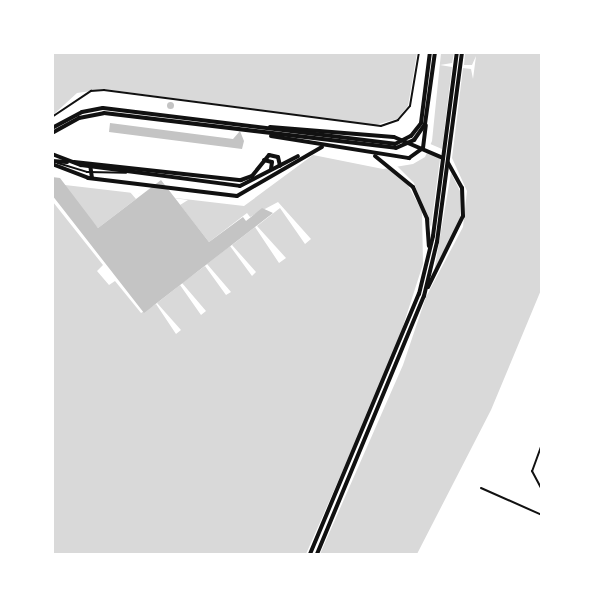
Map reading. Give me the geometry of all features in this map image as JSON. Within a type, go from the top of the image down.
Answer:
[{"type":"main road","points":[[251,129],[322,147],[414,156],[424,145],[433,52]]},
{"type":"main road","points":[[52,133],[99,113],[401,142],[421,123],[433,52]]},
{"type":"main road","points":[[310,555],[406,332],[426,265],[457,52]]},
{"type":"main road","points":[[424,296],[437,242],[462,52]]},
{"type":"main road","points":[[52,128],[77,114],[104,108],[393,148],[414,140],[426,118]]},
{"type":"main road","points":[[251,129],[358,133],[426,147],[446,161],[460,182],[461,225],[424,296],[317,555]]},
{"type":"main road","points":[[52,154],[76,164],[240,186],[281,164],[322,147]]},
{"type":"main road","points":[[368,153],[403,174],[422,202],[428,226],[426,265]]},
{"type":"main road","points":[[52,162],[96,161],[243,180],[272,154],[281,164]]},
{"type":"main road","points":[[52,162],[93,178],[231,196],[260,186],[304,154]]},
{"type":"main road","points":[[93,178],[87,170],[96,161]]},
{"type":"main road","points":[[263,161],[271,161],[271,169]]},
{"type":"main road","points":[[276,174],[281,164]]},
{"type":"street","points":[[542,444],[532,471],[542,490]]},
{"type":"street","points":[[480,488],[542,515]]},
{"type":"lane","points":[[52,162],[96,174],[129,171]]},
{"type":"path","points":[[52,117],[91,91],[104,90],[381,126],[398,120],[410,106],[419,52]]},
{"type":"shaded area","points":[[53,53],[417,53],[408,106],[397,119],[375,125],[104,89],[77,93],[53,115]]},
{"type":"shaded area","points":[[441,53],[541,53],[541,290],[491,410],[417,554],[53,554],[52,177],[65,185],[244,206],[313,155],[383,169],[413,164],[425,157],[432,141]]},
{"type":"pier","points":[[454,53],[465,53],[464,65],[472,65],[476,56],[473,79],[471,69],[463,68],[452,158],[467,191],[463,227],[426,297],[403,365],[320,554],[306,554],[394,354],[423,264],[422,211],[404,178],[386,165],[394,163],[414,183],[431,227],[440,159],[426,149],[428,143],[442,149],[452,67],[440,65],[452,63]],"holes":[[[451,173],[461,193],[460,218],[434,272]]]},
{"type":"pier","points":[[53,177],[98,228],[136,199],[130,192],[188,200],[180,205],[209,242],[247,213],[250,217],[278,202],[311,239],[305,244],[280,208],[257,226],[286,258],[279,263],[255,227],[232,245],[256,272],[252,276],[230,246],[207,264],[231,292],[226,295],[205,266],[182,283],[206,311],[201,315],[180,285],[157,303],[181,330],[176,334],[156,304],[141,313],[115,281],[109,285],[97,271],[103,265],[53,202]]},
{"type":"building","points":[[170,101],[174,105],[170,109],[166,105]]},
{"type":"building","points":[[110,123],[233,139],[240,131],[244,141],[242,149],[109,132]]},
{"type":"building","points":[[52,177],[60,178],[98,228],[161,180],[209,242],[243,217],[246,221],[262,208],[273,213],[144,313],[52,195]]}]
